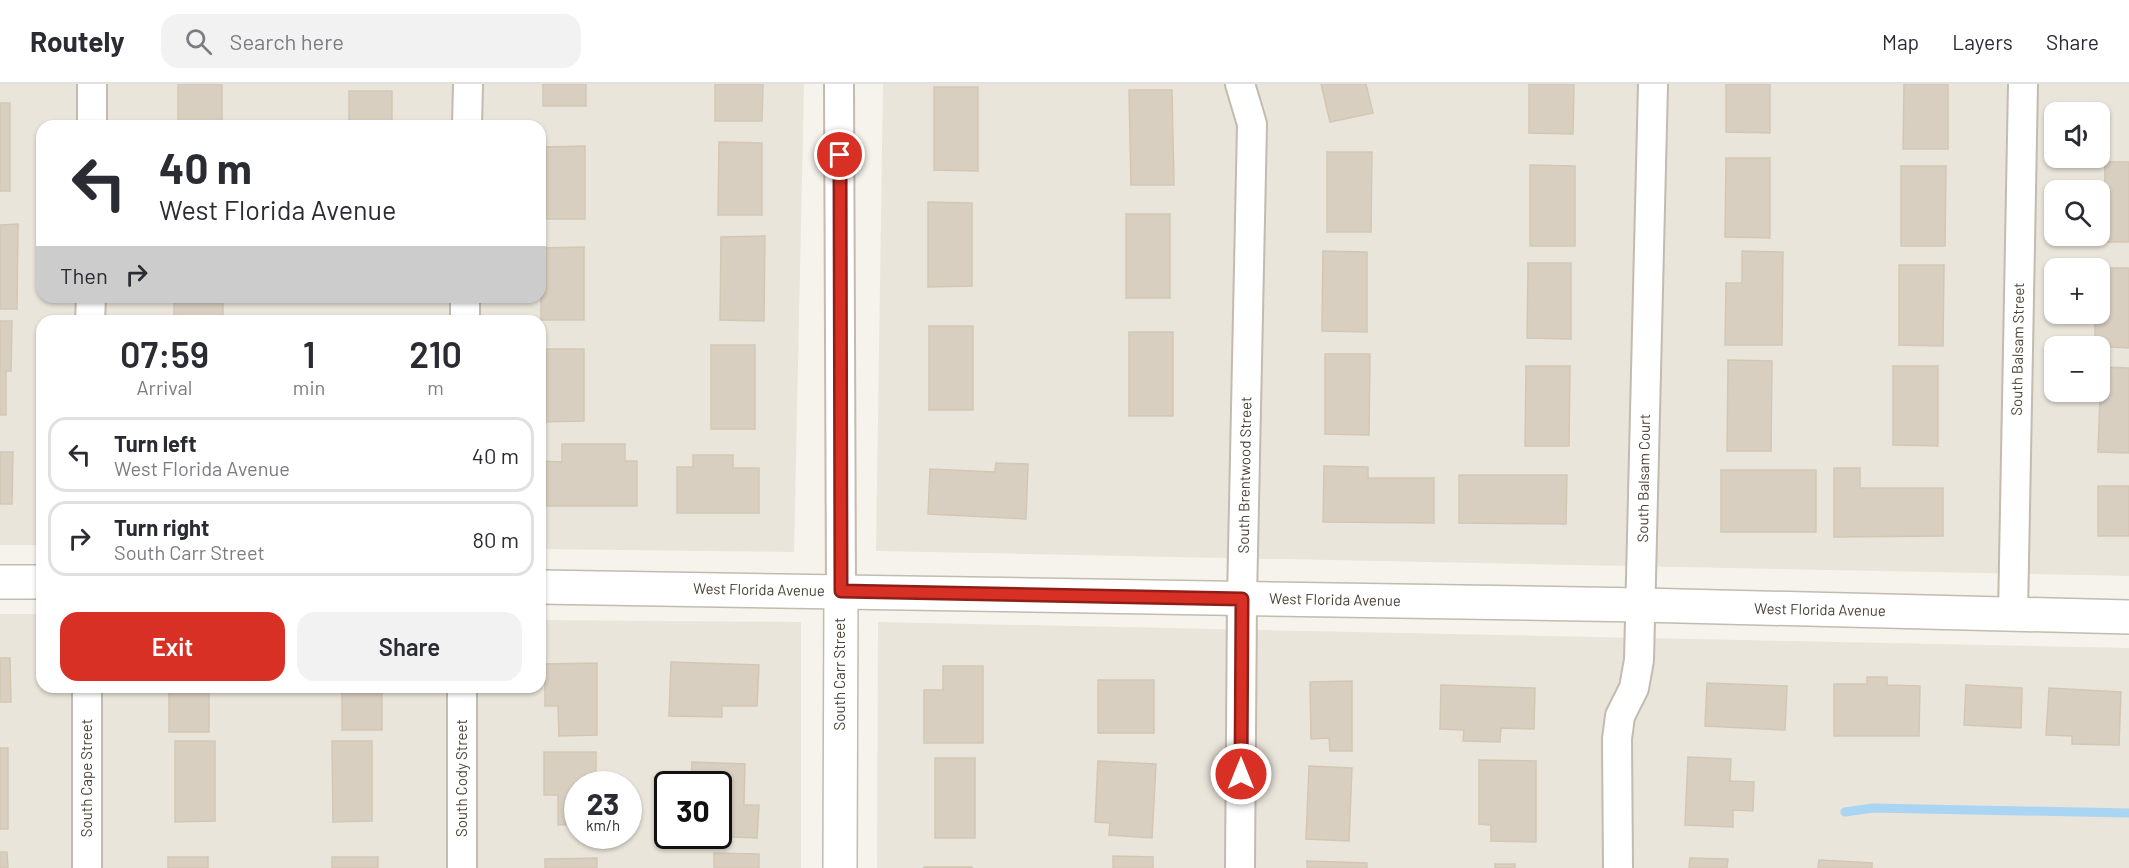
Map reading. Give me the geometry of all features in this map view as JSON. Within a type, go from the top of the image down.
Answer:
[{"type":"street","points":[[92,84],[92,120]]},
{"type":"street","points":[[467,120],[468,84]]},
{"type":"street","name":"South Carr Street","points":[[839,84],[840,868]]},
{"type":"street","name":"South Brentwood Street","points":[[1240,84],[1252,124],[1242,599],[1240,868]]},
{"type":"street","name":"South Balsam Court","points":[[1618,868],[1617,739],[1620,716],[1634,688],[1640,660],[1653,84]]},
{"type":"street","name":"South Balsam Street","points":[[2013,615],[2023,84]]},
{"type":"street","points":[[0,582],[36,582]]},
{"type":"street","name":"West Florida Avenue","points":[[546,587],[1641,605],[2129,617]]},
{"type":"street","name":"South Cape Street","points":[[87,693],[87,868]]},
{"type":"street","name":"South Cody Street","points":[[462,693],[462,868]]},
{"type":"shaded area","points":[[0,84],[804,84],[794,552],[546,549],[546,315],[36,315],[36,545],[0,545]]},
{"type":"shaded area","points":[[883,84],[2129,84],[2129,576],[876,551]]},
{"type":"shaded area","points":[[0,614],[36,614],[36,693],[546,693],[546,620],[801,622],[801,868],[0,868]]},
{"type":"shaded area","points":[[878,622],[2129,648],[2129,868],[877,868]]},
{"type":"building","points":[[178,84],[222,84],[222,120],[178,120]]},
{"type":"building","points":[[543,84],[586,84],[586,106],[543,106]]},
{"type":"building","points":[[715,84],[763,84],[762,121],[715,121]]},
{"type":"building","points":[[1321,84],[1366,84],[1373,113],[1330,122]]},
{"type":"building","points":[[1529,84],[1574,84],[1573,134],[1529,133]]},
{"type":"building","points":[[1726,84],[1770,84],[1770,133],[1726,132]]},
{"type":"building","points":[[1904,84],[1948,84],[1948,149],[1903,149]]},
{"type":"building","points":[[934,87],[978,87],[978,171],[934,170]]},
{"type":"building","points":[[1129,90],[1172,90],[1174,185],[1131,185]]},
{"type":"building","points":[[349,91],[392,91],[392,120],[349,120]]},
{"type":"building","points":[[0,103],[10,103],[10,191],[0,191]]},
{"type":"building","points":[[719,142],[762,143],[762,215],[718,215]]},
{"type":"building","points":[[585,146],[585,219],[546,219],[546,147]]},
{"type":"building","points":[[1327,152],[1372,152],[1371,232],[1327,232]]},
{"type":"building","points":[[1726,158],[1770,158],[1770,238],[1725,237]]},
{"type":"building","points":[[2110,162],[2129,162],[2129,242],[2110,242],[2110,180],[2105,180],[2105,168],[2110,168]]},
{"type":"building","points":[[1530,165],[1575,166],[1575,246],[1530,246]]},
{"type":"building","points":[[1901,166],[1946,166],[1945,246],[1901,246]]},
{"type":"building","points":[[928,202],[972,203],[972,286],[928,287]]},
{"type":"building","points":[[1126,214],[1170,214],[1170,298],[1126,298]]},
{"type":"building","points":[[18,224],[17,309],[0,309],[0,225]]},
{"type":"building","points":[[765,236],[764,321],[720,320],[721,237]]},
{"type":"building","points":[[584,247],[584,320],[546,320],[546,315],[541,315],[541,303],[546,303],[546,248]]},
{"type":"building","points":[[1323,251],[1367,252],[1367,332],[1322,331]]},
{"type":"building","points":[[1742,251],[1783,252],[1782,345],[1725,345],[1726,283],[1742,283]]},
{"type":"building","points":[[1528,263],[1571,263],[1571,339],[1527,338]]},
{"type":"building","points":[[1899,265],[1944,265],[1943,346],[1899,345]]},
{"type":"building","points":[[2110,268],[2129,268],[2129,348],[2110,347],[2110,336],[2095,336],[2095,324],[2110,324]]},
{"type":"building","points":[[174,303],[223,303],[223,315],[174,315]]},
{"type":"building","points":[[0,321],[12,321],[11,371],[6,371],[6,415],[0,415]]},
{"type":"building","points":[[929,326],[973,326],[973,410],[929,410]]},
{"type":"building","points":[[1129,332],[1173,332],[1173,416],[1129,416]]},
{"type":"building","points":[[711,345],[755,345],[755,429],[711,429]]},
{"type":"building","points":[[546,349],[584,349],[584,421],[546,422]]},
{"type":"building","points":[[1325,354],[1370,354],[1369,435],[1325,434]]},
{"type":"building","points":[[1728,360],[1772,361],[1771,451],[1727,451]]},
{"type":"building","points":[[1526,366],[1570,366],[1569,446],[1525,446]]},
{"type":"building","points":[[1893,366],[1938,366],[1938,446],[1893,445]]},
{"type":"building","points":[[2110,367],[2129,368],[2129,453],[2098,452],[2100,402],[2110,402]]},
{"type":"building","points":[[562,444],[625,444],[625,461],[637,461],[637,506],[546,506],[546,461],[562,462]]},
{"type":"building","points":[[0,452],[13,452],[12,504],[0,504]]},
{"type":"building","points":[[693,455],[733,455],[733,468],[759,468],[759,513],[677,513],[677,467],[693,467]]},
{"type":"building","points":[[996,463],[1028,464],[1026,519],[928,514],[930,469],[995,472]]},
{"type":"building","points":[[1324,466],[1368,467],[1368,478],[1434,478],[1434,523],[1323,522]]},
{"type":"building","points":[[1834,468],[1860,468],[1860,488],[1943,488],[1943,536],[1834,537]]},
{"type":"building","points":[[1721,470],[1816,470],[1816,532],[1721,532]]},
{"type":"building","points":[[1459,475],[1567,475],[1566,524],[1459,523]]},
{"type":"building","points":[[2098,486],[2129,486],[2129,536],[2098,536]]},
{"type":"building","points":[[0,658],[10,658],[11,702],[0,702]]},
{"type":"building","points":[[671,662],[759,665],[757,706],[722,706],[722,717],[669,716]]},
{"type":"building","points":[[597,663],[597,735],[559,736],[558,706],[545,706],[546,664]]},
{"type":"building","points":[[943,666],[983,666],[983,743],[924,743],[924,690],[943,690]]},
{"type":"building","points":[[1867,677],[1887,677],[1887,685],[1920,686],[1919,736],[1834,736],[1834,684],[1867,684]]},
{"type":"building","points":[[1098,680],[1154,680],[1154,733],[1098,733]]},
{"type":"building","points":[[1352,681],[1352,751],[1330,751],[1329,738],[1311,739],[1310,682]]},
{"type":"building","points":[[1707,683],[1787,686],[1785,730],[1705,726]]},
{"type":"building","points":[[1441,685],[1535,688],[1534,729],[1501,728],[1500,742],[1463,741],[1464,730],[1440,729]]},
{"type":"building","points":[[1966,685],[2022,688],[2021,728],[1964,725]]},
{"type":"building","points":[[2049,688],[2121,692],[2119,745],[2072,744],[2072,736],[2046,735]]},
{"type":"building","points":[[169,693],[209,693],[209,732],[169,732]]},
{"type":"building","points":[[342,693],[382,693],[382,730],[342,730]]},
{"type":"building","points":[[175,741],[215,741],[215,821],[175,822]]},
{"type":"building","points":[[332,741],[372,741],[372,821],[333,822]]},
{"type":"building","points":[[0,748],[8,748],[8,829],[0,829]]},
{"type":"building","points":[[544,752],[596,752],[596,771],[564,771],[564,825],[558,825],[558,795],[544,795]]},
{"type":"building","points":[[1688,757],[1731,759],[1730,781],[1754,782],[1753,811],[1733,810],[1733,827],[1685,825]]},
{"type":"building","points":[[935,758],[975,758],[975,838],[935,838]]},
{"type":"building","points":[[1479,760],[1536,761],[1536,842],[1491,841],[1491,825],[1479,824]]},
{"type":"building","points":[[1098,761],[1156,764],[1152,838],[1109,835],[1110,823],[1095,822]]},
{"type":"building","points":[[692,762],[745,764],[744,805],[759,805],[757,838],[732,837],[732,771],[692,771]]},
{"type":"building","points":[[1309,766],[1352,768],[1349,841],[1306,839]]},
{"type":"building","points":[[0,852],[7,852],[8,868],[0,868]]},
{"type":"building","points":[[714,853],[759,854],[759,868],[714,868]]},
{"type":"building","points":[[1113,856],[1153,857],[1153,868],[1113,868]]},
{"type":"building","points":[[168,857],[208,857],[208,868],[168,868]]},
{"type":"building","points":[[332,857],[378,857],[378,868],[332,868]]},
{"type":"building","points":[[597,858],[597,868],[545,868],[545,859]]},
{"type":"building","points":[[1690,858],[1728,859],[1727,868],[1689,868]]},
{"type":"building","points":[[1819,860],[1872,863],[1872,868],[1818,868]]},
{"type":"building","points":[[1307,861],[1367,863],[1367,868],[1307,868]]},
{"type":"building","points":[[1495,864],[1515,864],[1515,868],[1495,868]]},
{"type":"building","points":[[972,867],[972,868],[924,868]]},
{"type":"waterway","points":[[1845,812],[1873,808],[2129,813]]},
{"type":"route","points":[[840,155],[841,591],[1242,599],[1241,774]]}]
